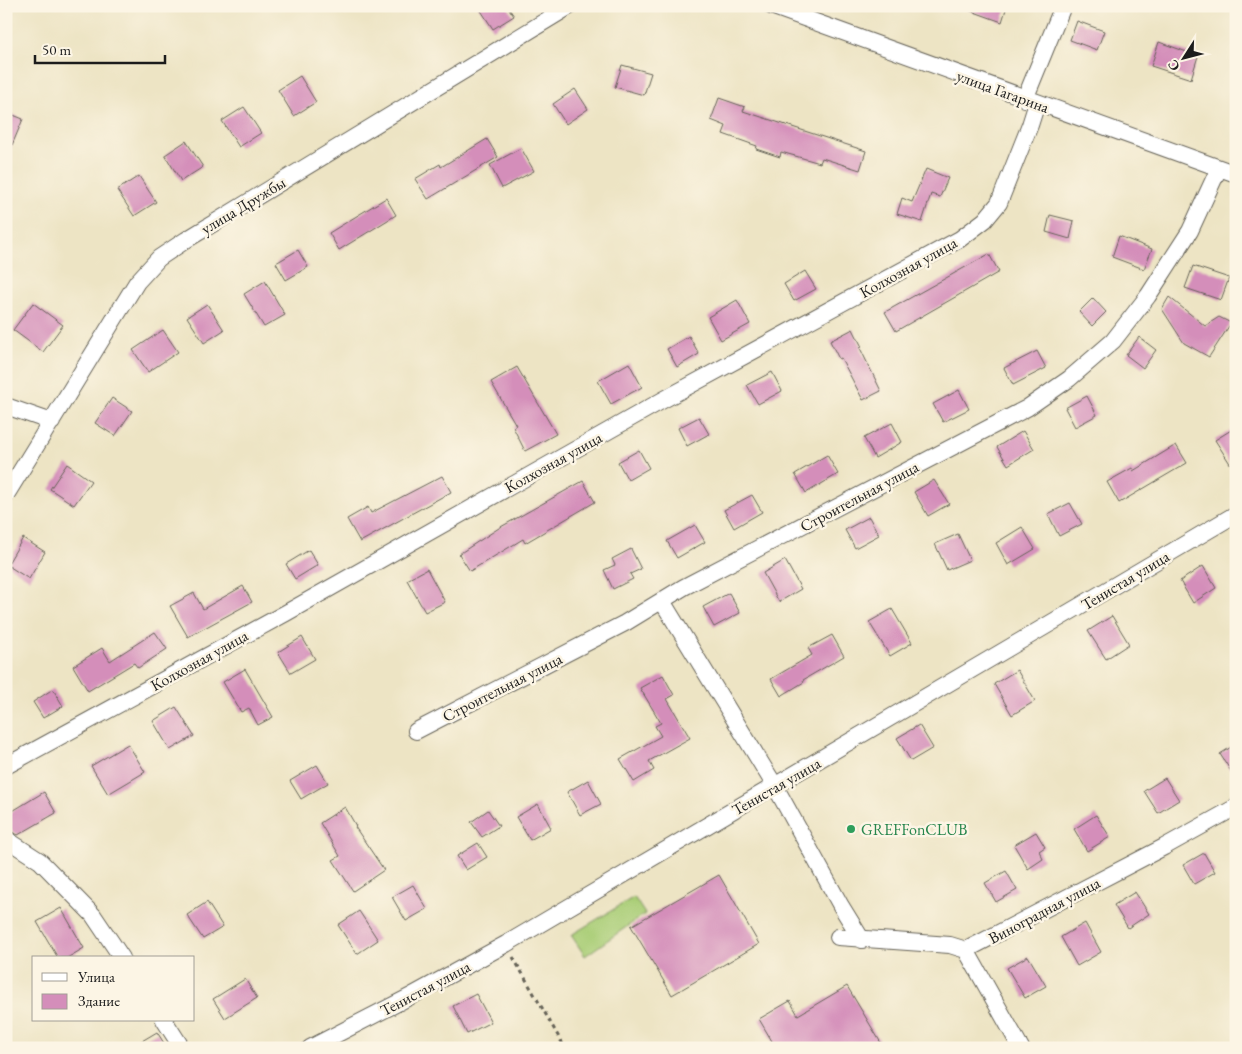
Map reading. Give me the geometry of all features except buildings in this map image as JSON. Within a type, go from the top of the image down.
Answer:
[{"type":"street","name":"улица Дружбы","points":[[6,495],[137,282],[159,258],[570,6]]},
{"type":"street","name":"улица Гагарина","points":[[771,6],[1236,174]]},
{"type":"street","name":"Колхозная улица","points":[[6,766],[286,612],[663,400],[960,239],[985,220],[999,203],[1030,125],[1030,101],[1063,6]]},
{"type":"street","name":"Строительная улица","points":[[416,731],[625,623],[684,587],[1027,408],[1069,379],[1113,342],[1148,296],[1190,231],[1219,168]]},
{"type":"street","points":[[6,406],[52,422]]},
{"type":"street","name":"Тенистая улица","points":[[310,1048],[506,944],[1236,514]]},
{"type":"street","points":[[662,601],[775,786],[841,906],[862,940]]},
{"type":"street","name":"Виноградная улица","points":[[966,950],[1164,847],[1236,807]]},
{"type":"street","points":[[6,839],[40,861],[93,915],[121,956]]},
{"type":"street","points":[[838,937],[950,945],[966,950],[1021,1048]]},
{"type":"street","points":[[165,1022],[182,1048]]},
{"type":"path","points":[[506,944],[565,1048]]},
{"type":"green space","points":[[634,897],[645,914],[585,956],[571,935]]},
{"type":"place","name":"GREFFonCLUB","points":[[851,829]]}]
